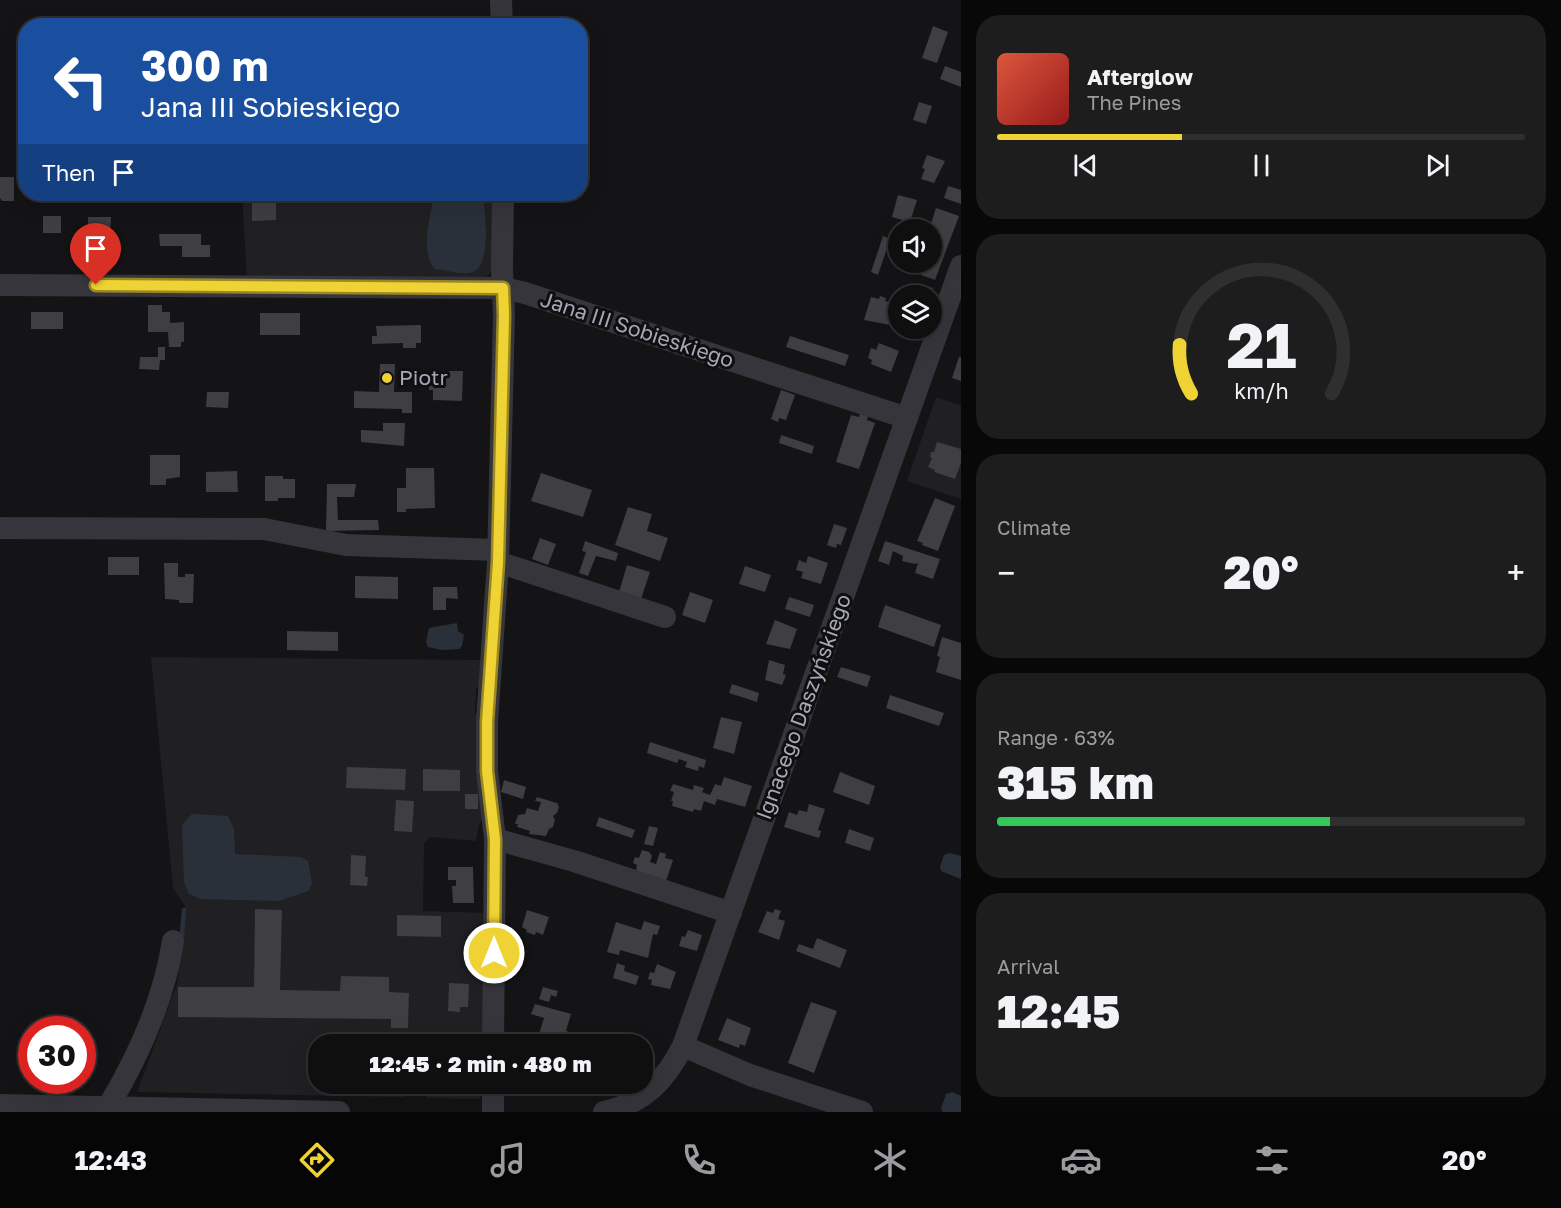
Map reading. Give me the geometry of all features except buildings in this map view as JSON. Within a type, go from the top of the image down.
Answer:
[{"type":"street","points":[[501,0],[502,18]]},
{"type":"street","points":[[493,1034],[495,839],[487,771],[487,722],[498,556],[504,315],[503,201]]},
{"type":"street","name":"Ignacego Daszyńskiego","points":[[604,1112],[627,1105],[652,1090],[672,1068],[683,1046],[961,266]]},
{"type":"street","name":"Jana III Sobieskiego","points":[[0,285],[503,288],[907,418]]},
{"type":"street","points":[[0,528],[264,530],[346,545],[498,556],[665,617]]},
{"type":"street","points":[[495,839],[573,861],[731,913]]},
{"type":"street","points":[[108,1107],[124,1081],[161,995],[173,941]]},
{"type":"street","points":[[683,1046],[750,1075],[862,1112]]},
{"type":"street","points":[[493,1094],[493,1112]]},
{"type":"street","points":[[0,1105],[195,1111],[339,1112]]},
{"type":"shaded area","points":[[242,201],[495,201],[494,265],[484,279],[247,277]]},
{"type":"shaded area","points":[[433,201],[484,201],[485,251],[477,269],[465,273],[435,269],[428,252],[427,233]]},
{"type":"shaded area","points":[[936,397],[961,406],[961,499],[907,481]]},
{"type":"shaded area","points":[[457,623],[458,631],[464,635],[462,646],[459,649],[442,650],[428,647],[426,642],[429,628]]},
{"type":"shaded area","points":[[151,657],[484,660],[483,684],[476,689],[475,712],[482,718],[484,815],[479,825],[476,841],[430,837],[424,844],[423,911],[485,913],[483,1034],[308,1034],[308,1094],[406,1094],[405,1097],[137,1092],[177,984],[185,906],[173,888]]},
{"type":"shaded area","points":[[192,814],[228,816],[234,829],[235,854],[301,857],[308,861],[312,883],[308,891],[279,901],[201,899],[189,894],[184,882],[182,825]]},
{"type":"shaded area","points":[[949,853],[961,856],[961,879],[941,871],[944,855]]},
{"type":"shaded area","points":[[952,1092],[961,1096],[961,1112],[943,1112],[941,1109],[946,1094]]},
{"type":"shaded area","points":[[424,1094],[482,1094],[478,1099],[427,1098]]},
{"type":"waterway","points":[[182,935],[184,910]]},
{"type":"place","name":"Piotr","points":[[387,378]]},
{"type":"route","points":[[96,285],[503,288],[498,562],[487,722],[487,771],[495,839],[494,953]]}]
